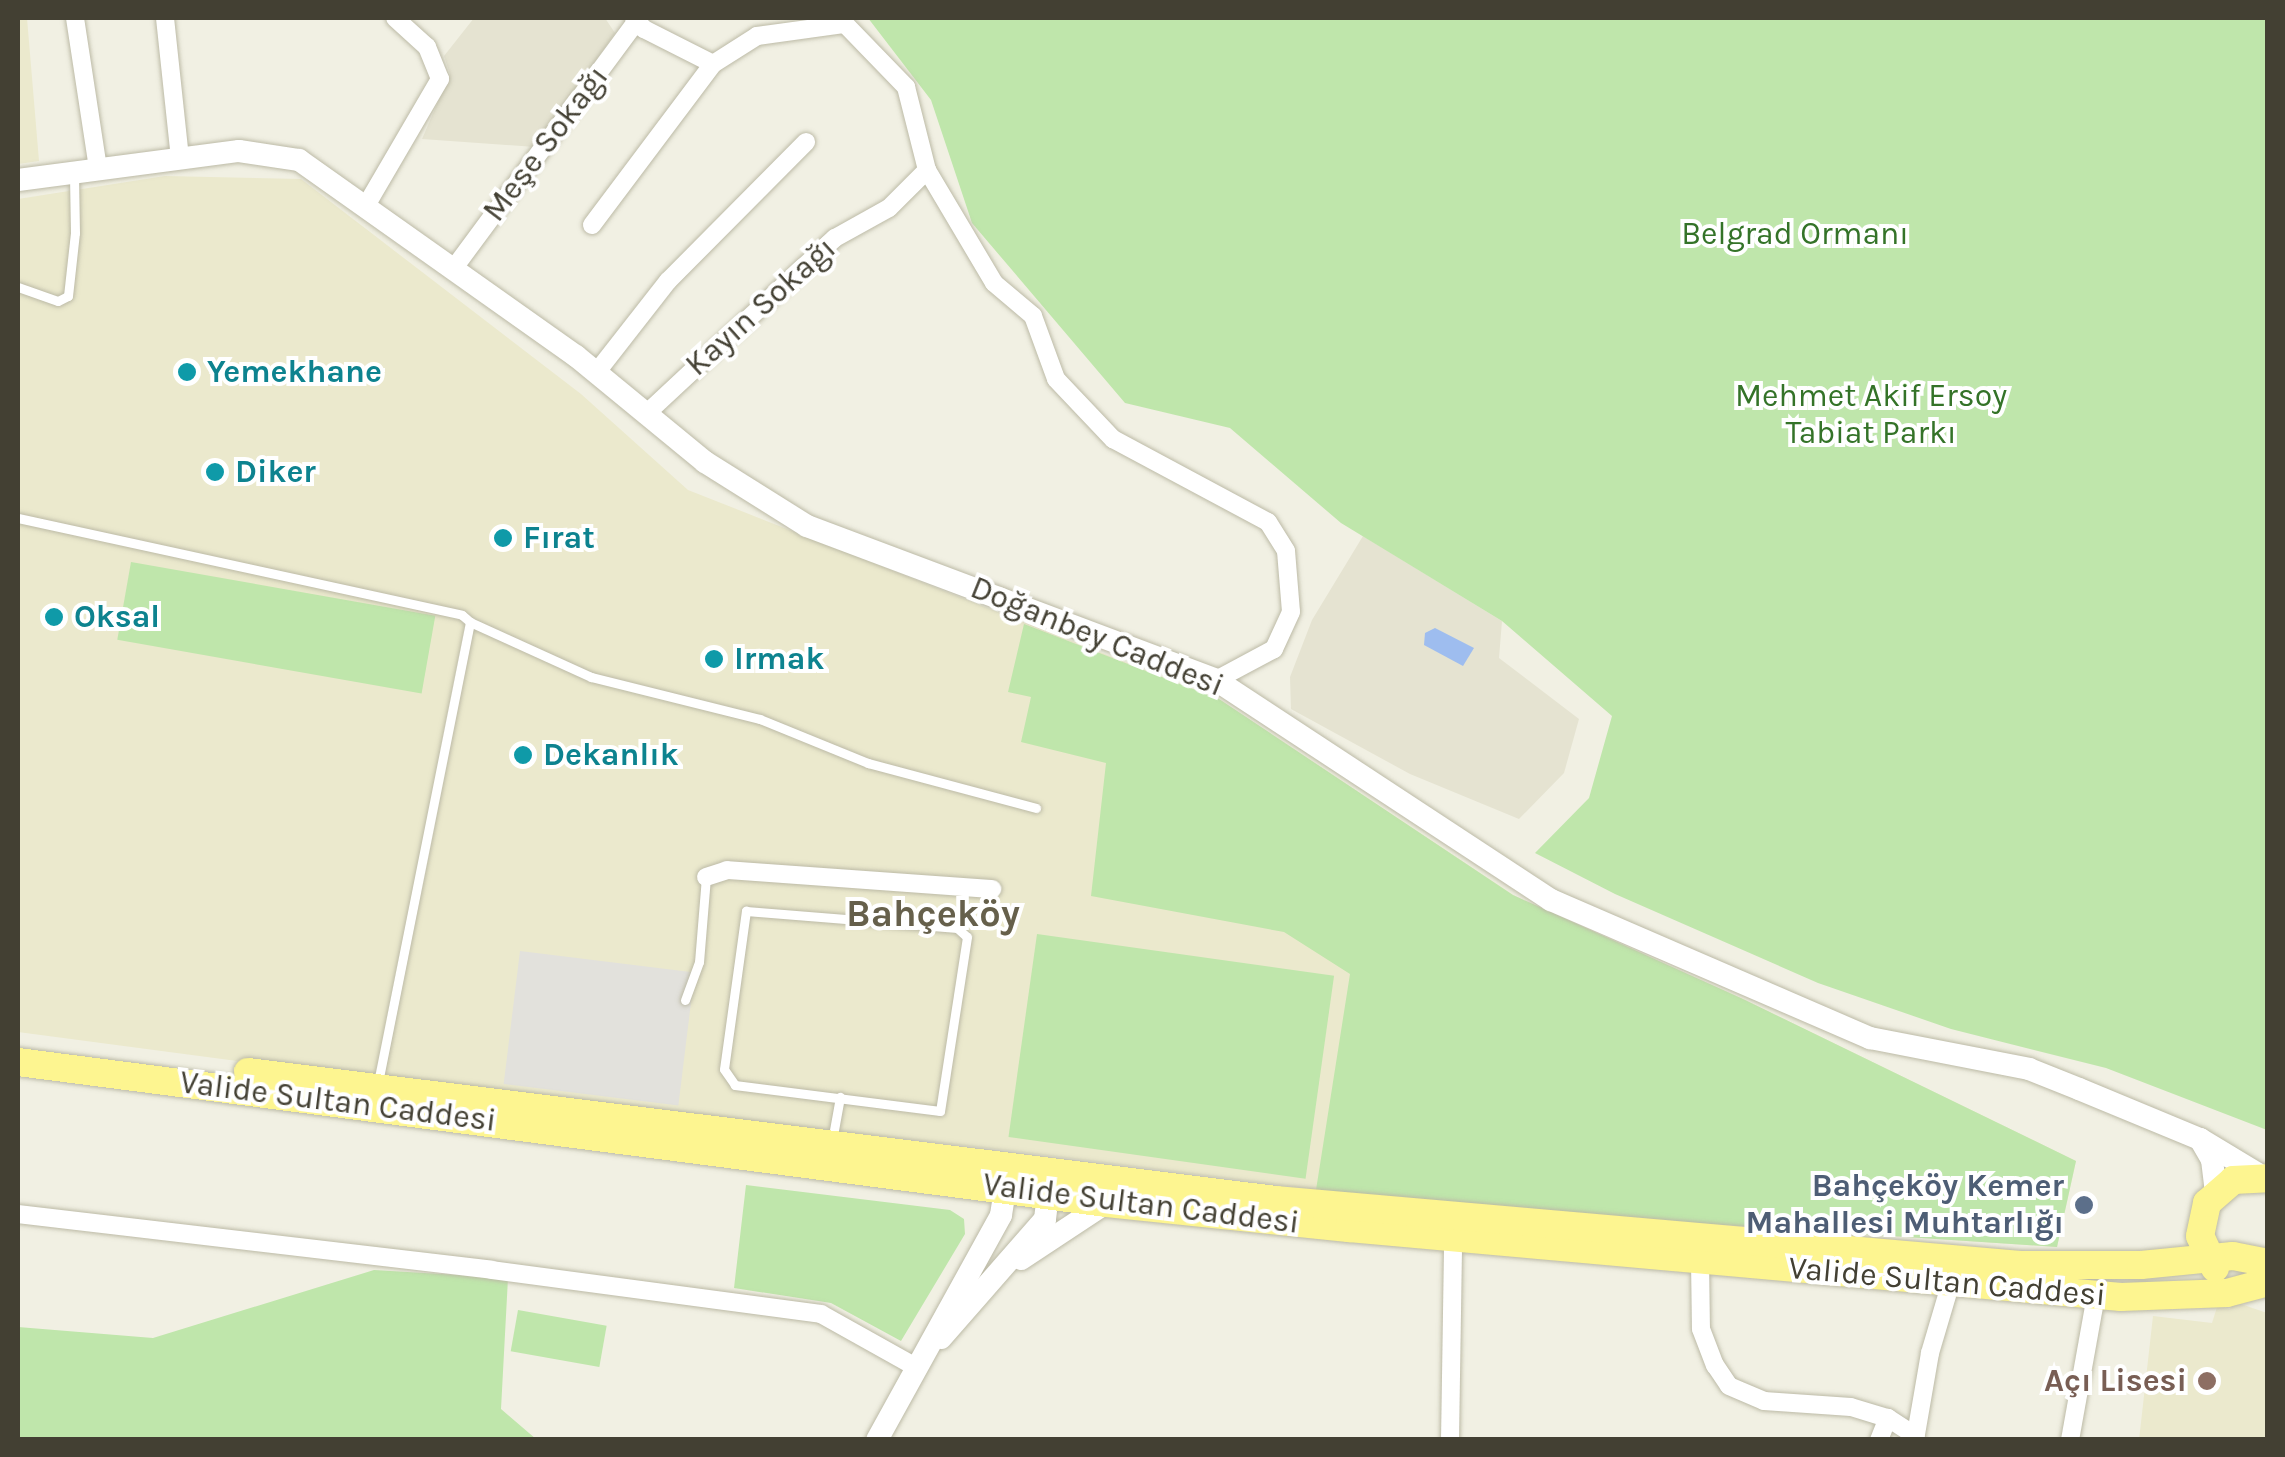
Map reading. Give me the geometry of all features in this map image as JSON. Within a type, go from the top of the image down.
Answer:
[{"type":"main road","name":"Valide Sultan Caddesi","points":[[18,1046],[1005,1189],[1042,1182],[1106,1203],[1453,1238],[2096,1295],[2227,1293],[2267,1272]]},
{"type":"main road","name":"Valide Sultan Caddesi","points":[[18,1062],[832,1143],[1042,1182],[2020,1266],[2141,1265],[2206,1257]]},
{"type":"main road","points":[[2266,1177],[2243,1177],[2209,1202],[2200,1236],[2206,1257],[2234,1280],[2267,1272]]},
{"type":"main road","name":"Valide Sultan Caddesi","points":[[2141,1265],[2209,1202]]},
{"type":"street","points":[[75,18],[98,168]]},
{"type":"street","points":[[165,18],[180,158]]},
{"type":"street","points":[[367,204],[440,79],[427,47],[395,18]]},
{"type":"street","points":[[630,22],[713,64]]},
{"type":"street","name":"Meşe Sokağı","points":[[454,268],[630,22]]},
{"type":"street","points":[[592,226],[713,64],[757,36],[845,24],[906,87],[927,170],[994,283],[1033,316],[1056,378],[1113,439],[1193,486],[1268,522],[1286,551],[1291,612],[1274,648],[1216,680]]},
{"type":"street","points":[[596,373],[668,281],[806,142]]},
{"type":"street","name":"Doğanbey Caddesi","points":[[18,180],[239,151],[300,160],[367,204],[596,373],[705,462],[807,526],[1216,680],[1552,900],[1870,1038],[2029,1069],[2200,1138],[2266,1177]]},
{"type":"street","name":"Kayın Sokağı","points":[[646,414],[835,238],[889,208],[927,170]]},
{"type":"street","points":[[706,877],[727,870],[992,889]]},
{"type":"street","points":[[2200,1138],[2212,1160],[2209,1202]]},
{"type":"street","points":[[914,1366],[1002,1272],[1045,1219],[1042,1182]]},
{"type":"street","points":[[877,1440],[914,1366],[1001,1216],[1005,1189]]},
{"type":"street","points":[[1002,1272],[1106,1203]]},
{"type":"street","points":[[18,1214],[492,1270],[820,1314],[914,1366]]},
{"type":"street","points":[[1450,1440],[1453,1238]]},
{"type":"street","points":[[1700,1260],[1701,1329],[1715,1365],[1729,1386],[1764,1401],[1852,1407],[1888,1418],[1916,1438],[1930,1353],[1951,1282]]},
{"type":"street","points":[[2070,1440],[2096,1295]]},
{"type":"street","points":[[1879,1440],[1888,1418]]},
{"type":"lane","points":[[18,287],[58,301],[68,296],[75,232],[74,172]]},
{"type":"lane","points":[[18,518],[462,614],[470,622],[591,677],[760,719],[868,763],[1036,808]]},
{"type":"lane","points":[[377,1097],[470,622]]},
{"type":"lane","points":[[686,1000],[699,962],[706,877]]},
{"type":"lane","points":[[746,911],[957,928],[967,937],[940,1111],[840,1097],[735,1085],[724,1068],[746,911]]},
{"type":"lane","points":[[832,1143],[840,1097]]},
{"type":"shaded area","points":[[18,18],[27,18],[39,161],[18,164]]},
{"type":"shaded area","points":[[474,18],[605,18],[615,33],[535,147],[422,139],[450,74],[444,56]]},
{"type":"shaded area","points":[[165,176],[301,179],[581,394],[688,490],[1219,699],[1513,895],[1743,999],[2076,1161],[2057,1247],[1452,1207],[1004,1150],[372,1079],[18,1032],[18,199]]},
{"type":"shaded area","points":[[1363,536],[1502,621],[1499,658],[1579,719],[1564,773],[1519,819],[1410,774],[1291,709],[1290,677],[1312,620]]},
{"type":"shaded area","points":[[520,951],[695,972],[678,1105],[504,1084]]},
{"type":"shaded area","name":"Açı Lisesi","points":[[2232,1301],[2267,1313],[2267,1439],[2139,1440],[2153,1316],[2212,1323],[2217,1307],[2230,1309]]},
{"type":"green space","name":"Mehmet Akif Ersoy Tabiat Parkı","points":[[868,18],[2267,18],[2267,1130],[2106,1068],[1951,1029],[1818,983],[1615,894],[1535,853],[1589,798],[1612,716],[1502,621],[1341,523],[1230,428],[1125,403],[972,223],[931,100]]},
{"type":"green space","points":[[131,562],[435,616],[422,693],[117,640]]},
{"type":"green space","points":[[1024,624],[1219,699],[1513,895],[1743,999],[2076,1161],[2057,1247],[1452,1207],[1316,1190],[1350,974],[1284,932],[1091,896],[1106,763],[1021,742],[1031,697],[1008,692]]},
{"type":"green space","points":[[1037,934],[1334,976],[1306,1179],[1008,1137]]},
{"type":"green space","points":[[746,1185],[950,1210],[964,1219],[965,1234],[901,1341],[831,1303],[734,1288]]},
{"type":"green space","points":[[374,1270],[508,1278],[501,1409],[536,1439],[18,1439],[18,1327],[153,1338]]},
{"type":"green space","points":[[518,1310],[607,1326],[599,1367],[511,1351]]},
{"type":"water","points":[[1435,628],[1474,648],[1463,666],[1424,645],[1425,633]]},
{"type":"place","name":"Yemekhane","points":[[187,372]]},
{"type":"place","name":"Diker","points":[[215,472]]},
{"type":"place","name":"Fırat","points":[[503,538]]},
{"type":"place","name":"Oksal","points":[[54,617]]},
{"type":"place","name":"Irmak","points":[[714,659]]},
{"type":"place","name":"Dekanlık","points":[[523,755]]},
{"type":"place","name":"Bahçeköy Kemer Mahallesi Muhtarlığı","points":[[2084,1205]]},
{"type":"place","name":"Açı Lisesi","points":[[2207,1381]]},
{"type":"district","name":"Bahçeköy","points":[[933,914]]},
{"type":"park label","name":"Belgrad Ormanı","points":[[1795,234]]}]
